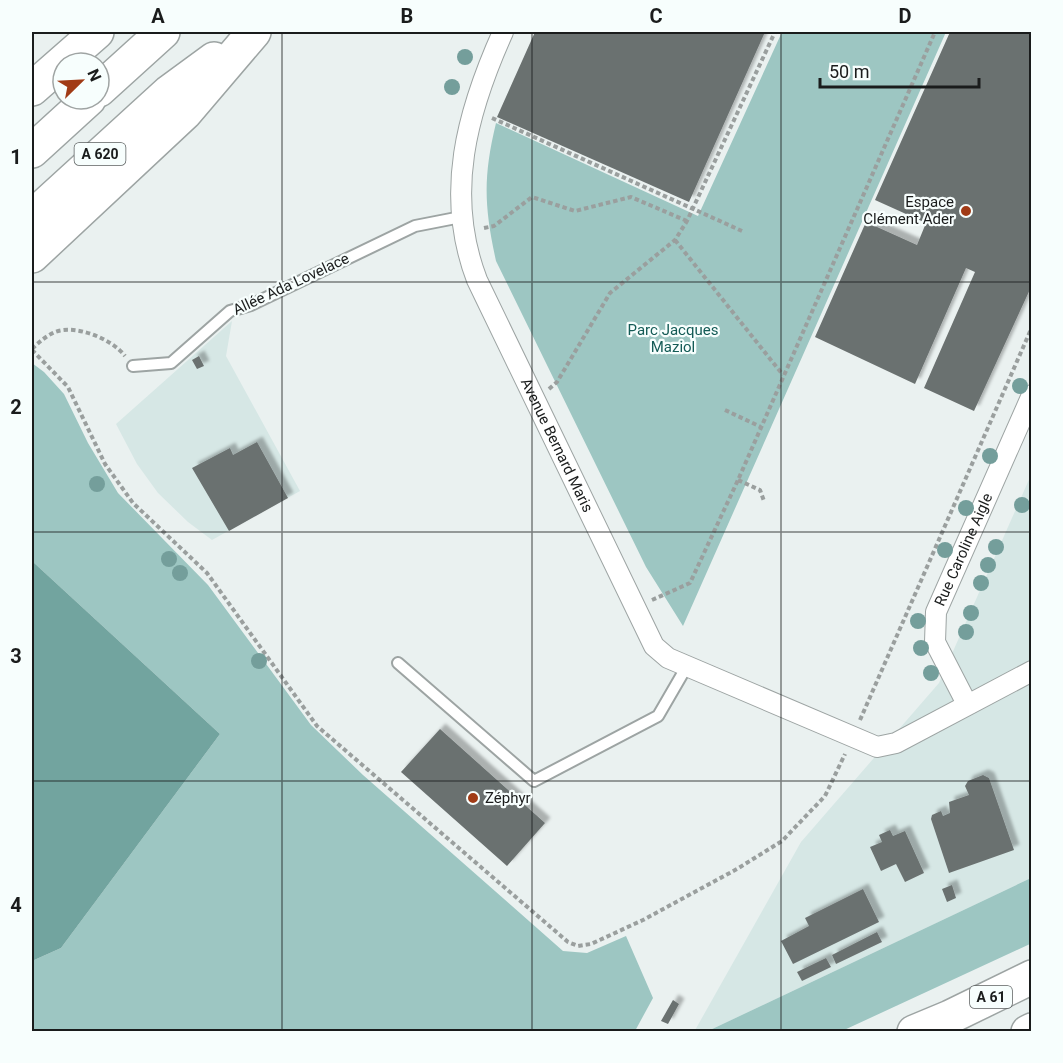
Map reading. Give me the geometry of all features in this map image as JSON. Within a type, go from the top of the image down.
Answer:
[{"type":"highway","points":[[32,89],[97,32]]},
{"type":"highway","points":[[111,79],[163,32]]},
{"type":"highway","points":[[32,256],[185,113],[252,32]]},
{"type":"highway","name":"A 620","points":[[32,216],[170,92],[252,32]]},
{"type":"highway","points":[[32,151],[76,111]]},
{"type":"highway","name":"A 61","points":[[938,1024],[1032,977]]},
{"type":"highway","points":[[914,1032],[938,1024]]},
{"type":"street","name":"Avenue Bernard Maris","points":[[503,32],[471,112],[462,161],[462,226],[477,280],[654,646],[668,658],[876,747],[896,743],[1032,671]]},
{"type":"street","name":"Rue Caroline Aigle","points":[[967,704],[935,642],[936,612],[1032,395]]},
{"type":"lane","name":"Allée Ada Lovelace","points":[[133,366],[171,363],[230,311],[251,305],[415,226],[462,226]]},
{"type":"lane","points":[[398,663],[534,781],[658,716],[687,666]]},
{"type":"path","points":[[536,402],[557,381],[610,293],[675,240],[694,210],[775,32]]},
{"type":"path","points":[[634,608],[690,583],[762,427],[935,32]]},
{"type":"path","points":[[471,112],[496,120],[742,231]]},
{"type":"path","points":[[462,226],[494,226],[532,197],[575,211],[631,197],[687,221]]},
{"type":"path","points":[[675,240],[783,375]]},
{"type":"path","points":[[133,366],[118,347],[109,341],[77,331],[57,331],[32,350],[68,387],[105,464],[133,503],[207,573],[317,726],[568,942],[578,946],[591,944],[643,920],[737,869],[782,841],[825,796],[1032,327]]},
{"type":"path","points":[[725,410],[762,427]]},
{"type":"path","points":[[738,480],[760,490],[764,501]]},
{"type":"shaded area","points":[[232,321],[226,356],[300,491],[212,540],[188,522],[158,493],[137,464],[116,424]]},
{"type":"shaded area","points":[[1031,475],[1031,878],[708,1031],[694,1032],[801,842],[939,683]]},
{"type":"shaded area","points":[[32,561],[220,734],[61,948],[32,961]]},
{"type":"green space","name":"Parc Jacques Maziol","points":[[782,32],[946,32],[683,626],[646,567],[496,261],[487,207],[487,176],[492,142],[496,123],[698,216]]},
{"type":"green space","points":[[32,363],[44,372],[64,394],[88,443],[118,493],[208,585],[311,725],[363,775],[563,951],[587,953],[626,936],[653,998],[635,1031],[32,1031],[32,961],[61,948],[220,734],[32,561]]},
{"type":"green space","points":[[1031,878],[1030,944],[842,1031],[708,1031]]},
{"type":"building","points":[[535,32],[765,32],[689,202],[497,117]]},
{"type":"building","name":"Espace Clément Ader","points":[[950,32],[1032,32],[1032,285],[974,411],[924,388],[975,272],[966,268],[915,384],[815,337],[866,222],[917,245],[926,223],[875,200]]},
{"type":"building","points":[[199,356],[204,366],[197,369],[192,360]]},
{"type":"building","points":[[257,442],[288,498],[229,531],[192,468],[230,448],[233,455]]},
{"type":"building","name":"Zéphyr","points":[[440,729],[545,823],[507,866],[401,772]]},
{"type":"building","points":[[983,775],[989,778],[1014,850],[949,873],[931,819],[932,815],[941,811],[943,816],[950,813],[949,802],[969,795],[965,786],[968,781]]},
{"type":"building","points":[[890,830],[893,836],[905,831],[924,873],[905,882],[896,864],[881,871],[870,847],[882,842],[879,835]]},
{"type":"building","points":[[952,885],[956,898],[947,902],[942,889]]},
{"type":"building","points":[[863,889],[879,922],[793,964],[781,941],[809,926],[805,918]]},
{"type":"building","points":[[877,932],[882,942],[836,964],[832,955]]},
{"type":"building","points":[[826,958],[831,967],[802,981],[797,972]]},
{"type":"building","points":[[673,1000],[679,1004],[668,1024],[661,1021]]},
{"type":"place","name":"Espace Clément Ader","points":[[966,211]]},
{"type":"place","name":"Zéphyr","points":[[473,798]]}]
